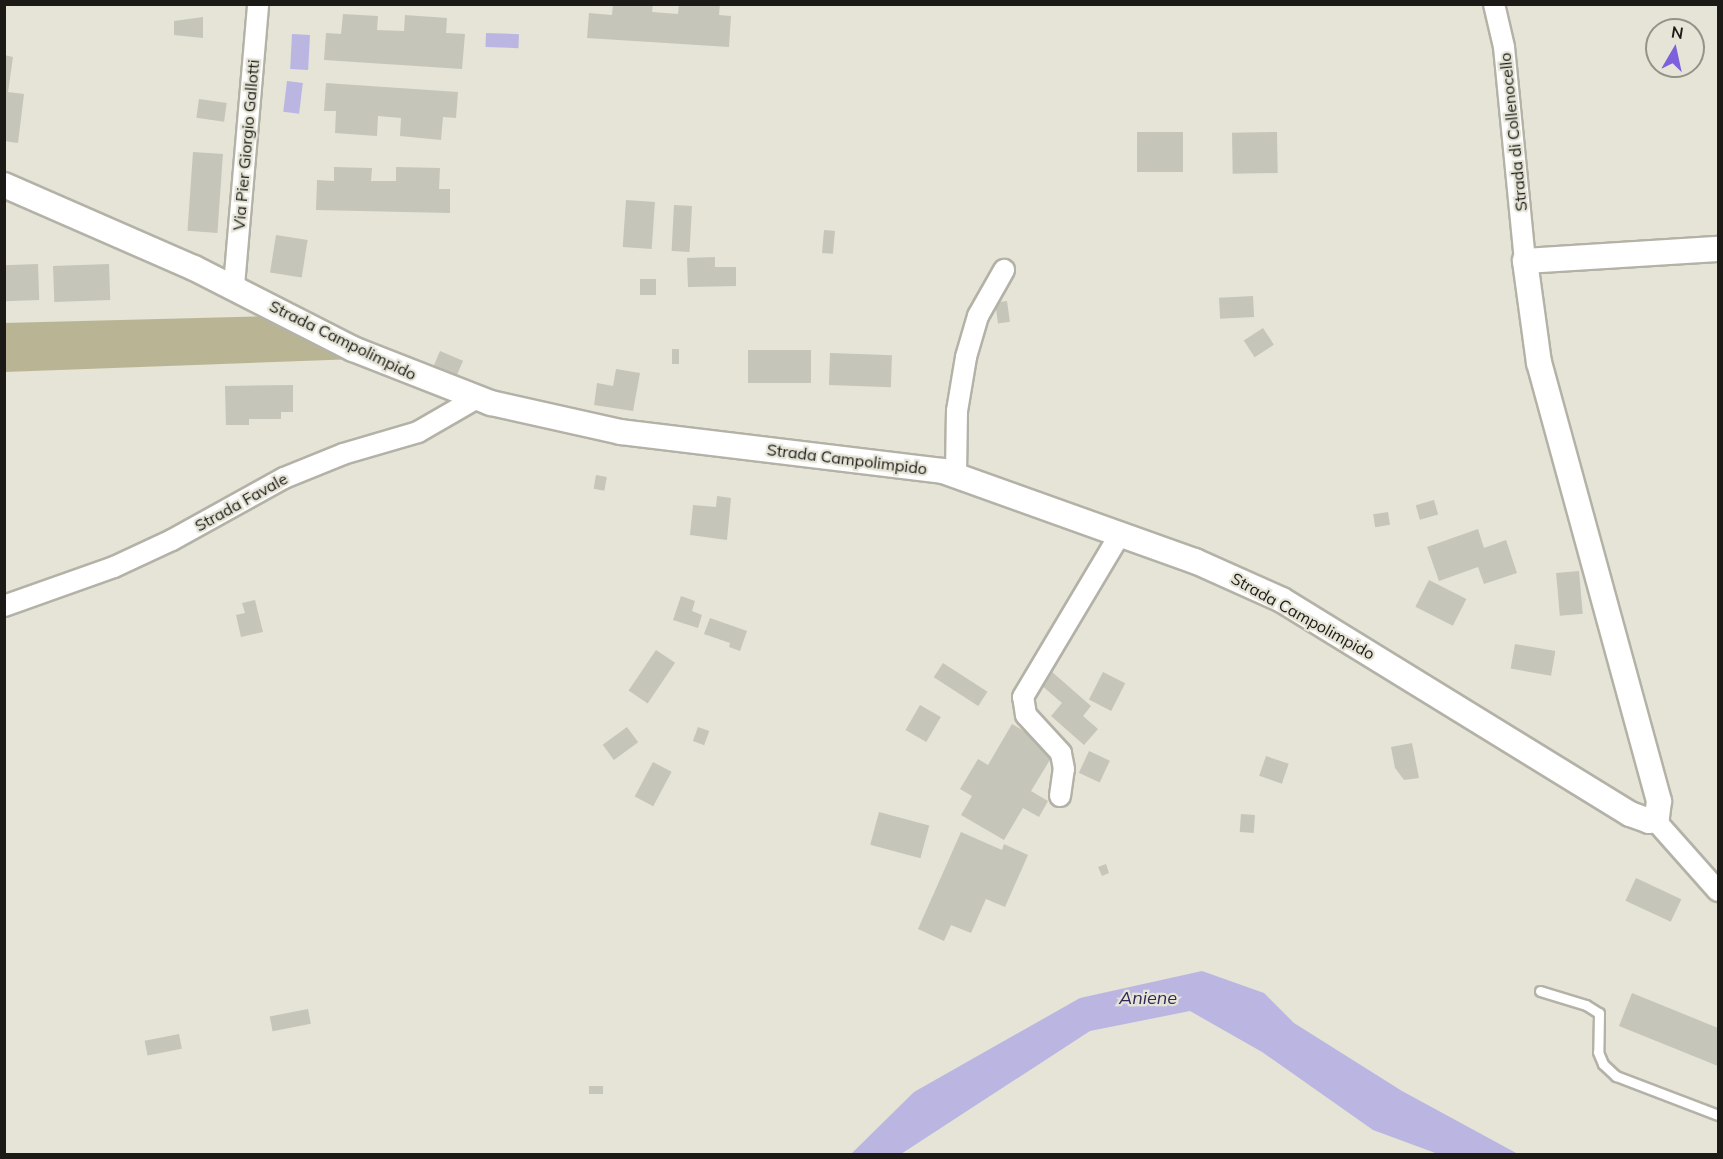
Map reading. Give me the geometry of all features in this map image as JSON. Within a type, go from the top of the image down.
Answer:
[{"type":"street","name":"Via Pier Giorgio Gallotti","points":[[234,286],[258,4]]},
{"type":"street","name":"Strada di Collenocello","points":[[1494,4],[1504,47],[1525,261]]},
{"type":"street","name":"Strada Campolimpido","points":[[4,185],[234,286],[353,348],[477,398],[621,432],[956,474],[1119,536],[1217,570],[1282,600],[1630,814],[1645,820],[1655,820]]},
{"type":"street","points":[[1719,249],[1525,261],[1539,363],[1659,801],[1655,820],[1719,891]]},
{"type":"street","points":[[956,474],[957,411],[966,357],[978,316],[1004,270]]},
{"type":"street","name":"Strada Favale","points":[[4,606],[114,567],[293,474],[418,432],[477,398]]},
{"type":"street","points":[[1060,796],[1064,769],[1061,753],[1026,715],[1023,697],[1119,536]]},
{"type":"lane","points":[[1540,991],[1586,1005],[1599,1013],[1598,1052],[1603,1064],[1616,1076],[1719,1115]]},
{"type":"shaded area","points":[[276,316],[356,359],[5,372],[4,323]]},
{"type":"water","points":[[486,33],[519,34],[518,48],[486,47]]},
{"type":"water","points":[[292,34],[310,35],[308,70],[290,69]]},
{"type":"water","points":[[287,81],[303,83],[299,114],[283,112]]},
{"type":"water","name":"Aniene","points":[[1202,971],[1264,993],[1294,1023],[1402,1091],[1518,1154],[1438,1154],[1373,1130],[1262,1052],[1190,1011],[1090,1031],[901,1154],[851,1154],[914,1092],[1080,998]]},
{"type":"building","points":[[613,4],[653,4],[652,12],[678,14],[679,4],[720,4],[719,15],[731,16],[729,47],[587,38],[589,13],[612,15]]},
{"type":"building","points":[[343,14],[378,16],[377,30],[404,31],[405,15],[447,18],[446,33],[465,34],[462,69],[324,60],[326,33],[341,34]]},
{"type":"building","points":[[203,17],[203,38],[174,35],[174,21]]},
{"type":"building","points":[[4,55],[13,57],[8,92],[24,94],[18,143],[4,141]]},
{"type":"building","points":[[326,83],[458,92],[456,118],[443,117],[441,140],[400,136],[401,118],[378,116],[377,136],[335,133],[336,111],[324,111]]},
{"type":"building","points":[[199,99],[227,103],[224,122],[196,118]]},
{"type":"building","points":[[1137,132],[1183,132],[1183,172],[1137,172]]},
{"type":"building","points":[[1277,132],[1278,173],[1233,174],[1232,133]]},
{"type":"building","points":[[193,152],[223,154],[217,233],[187,231]]},
{"type":"building","points":[[334,167],[372,168],[371,181],[396,181],[396,167],[440,168],[439,189],[450,189],[450,213],[316,210],[317,180],[334,181]]},
{"type":"building","points":[[626,200],[655,202],[652,249],[623,247]]},
{"type":"building","points":[[674,205],[692,206],[690,252],[672,251]]},
{"type":"building","points":[[824,230],[835,231],[833,254],[822,253]]},
{"type":"building","points":[[276,235],[308,240],[302,278],[270,273]]},
{"type":"building","points":[[715,257],[715,267],[736,267],[736,286],[688,287],[687,258]]},
{"type":"building","points":[[38,264],[39,300],[5,301],[4,265]]},
{"type":"building","points":[[109,264],[110,300],[54,302],[53,266]]},
{"type":"building","points":[[640,279],[656,279],[656,295],[640,295]]},
{"type":"building","points":[[1253,296],[1254,317],[1220,319],[1219,298]]},
{"type":"building","points":[[1007,301],[1010,322],[998,323],[995,303]]},
{"type":"building","points":[[1263,328],[1274,345],[1255,357],[1244,341]]},
{"type":"building","points":[[672,349],[679,349],[679,364],[672,364]]},
{"type":"building","points":[[748,350],[811,350],[811,383],[748,383]]},
{"type":"building","points":[[440,351],[463,361],[456,378],[433,368]]},
{"type":"building","points":[[830,353],[892,355],[891,387],[829,385]]},
{"type":"building","points":[[616,369],[640,373],[633,411],[594,405],[597,383],[613,386]]},
{"type":"building","points":[[293,385],[293,412],[281,412],[281,419],[249,419],[249,425],[226,425],[225,386]]},
{"type":"building","points":[[596,475],[607,477],[604,491],[594,489]]},
{"type":"building","points":[[717,496],[731,498],[727,540],[690,535],[693,505],[716,507]]},
{"type":"building","points":[[1434,500],[1438,514],[1420,520],[1416,505]]},
{"type":"building","points":[[1388,512],[1390,525],[1375,527],[1373,514]]},
{"type":"building","points":[[1478,529],[1484,548],[1506,540],[1517,573],[1484,584],[1478,567],[1439,581],[1427,547]]},
{"type":"building","points":[[1579,571],[1583,614],[1560,616],[1556,573]]},
{"type":"building","points":[[1429,580],[1466,599],[1453,626],[1415,607]]},
{"type":"building","points":[[681,596],[695,601],[692,611],[702,615],[698,628],[673,620]]},
{"type":"building","points":[[255,600],[263,632],[241,637],[236,615],[245,613],[242,603]]},
{"type":"building","points":[[710,618],[747,631],[740,651],[729,647],[730,643],[704,634]]},
{"type":"building","points":[[1515,644],[1555,651],[1551,676],[1511,669]]},
{"type":"building","points":[[656,650],[675,663],[648,703],[629,691]]},
{"type":"building","points":[[943,663],[987,692],[978,706],[934,677]]},
{"type":"building","points":[[1051,671],[1091,706],[1083,716],[1098,729],[1084,745],[1051,716],[1062,703],[1040,684]]},
{"type":"building","points":[[1103,672],[1125,683],[1111,711],[1089,700]]},
{"type":"building","points":[[920,705],[941,717],[926,742],[906,730]]},
{"type":"building","points":[[1012,724],[1056,750],[1031,791],[1048,801],[1039,817],[1023,808],[1004,840],[961,815],[972,796],[960,789],[978,759],[988,765]]},
{"type":"building","points":[[627,727],[638,742],[614,760],[603,745]]},
{"type":"building","points":[[698,727],[709,731],[704,745],[693,741]]},
{"type":"building","points":[[1412,743],[1419,778],[1404,780],[1395,768],[1391,747]]},
{"type":"building","points":[[1089,751],[1110,761],[1100,782],[1079,773]]},
{"type":"building","points":[[1266,756],[1289,764],[1282,784],[1259,776]]},
{"type":"building","points":[[653,762],[672,772],[653,806],[635,796]]},
{"type":"building","points":[[879,812],[929,825],[920,858],[870,845]]},
{"type":"building","points":[[1241,814],[1255,815],[1254,833],[1240,832]]},
{"type":"building","points":[[961,832],[1002,850],[1004,844],[1028,855],[1005,907],[986,899],[971,933],[951,925],[944,941],[918,929]]},
{"type":"building","points":[[1106,864],[1109,873],[1102,876],[1098,867]]},
{"type":"building","points":[[1636,878],[1681,899],[1671,922],[1625,901]]},
{"type":"building","points":[[1632,993],[1718,1028],[1718,1066],[1619,1026]]},
{"type":"building","points":[[308,1009],[311,1024],[273,1031],[270,1016]]},
{"type":"building","points":[[179,1034],[182,1049],[148,1055],[145,1041]]},
{"type":"building","points":[[589,1086],[603,1086],[603,1094],[589,1094]]}]
